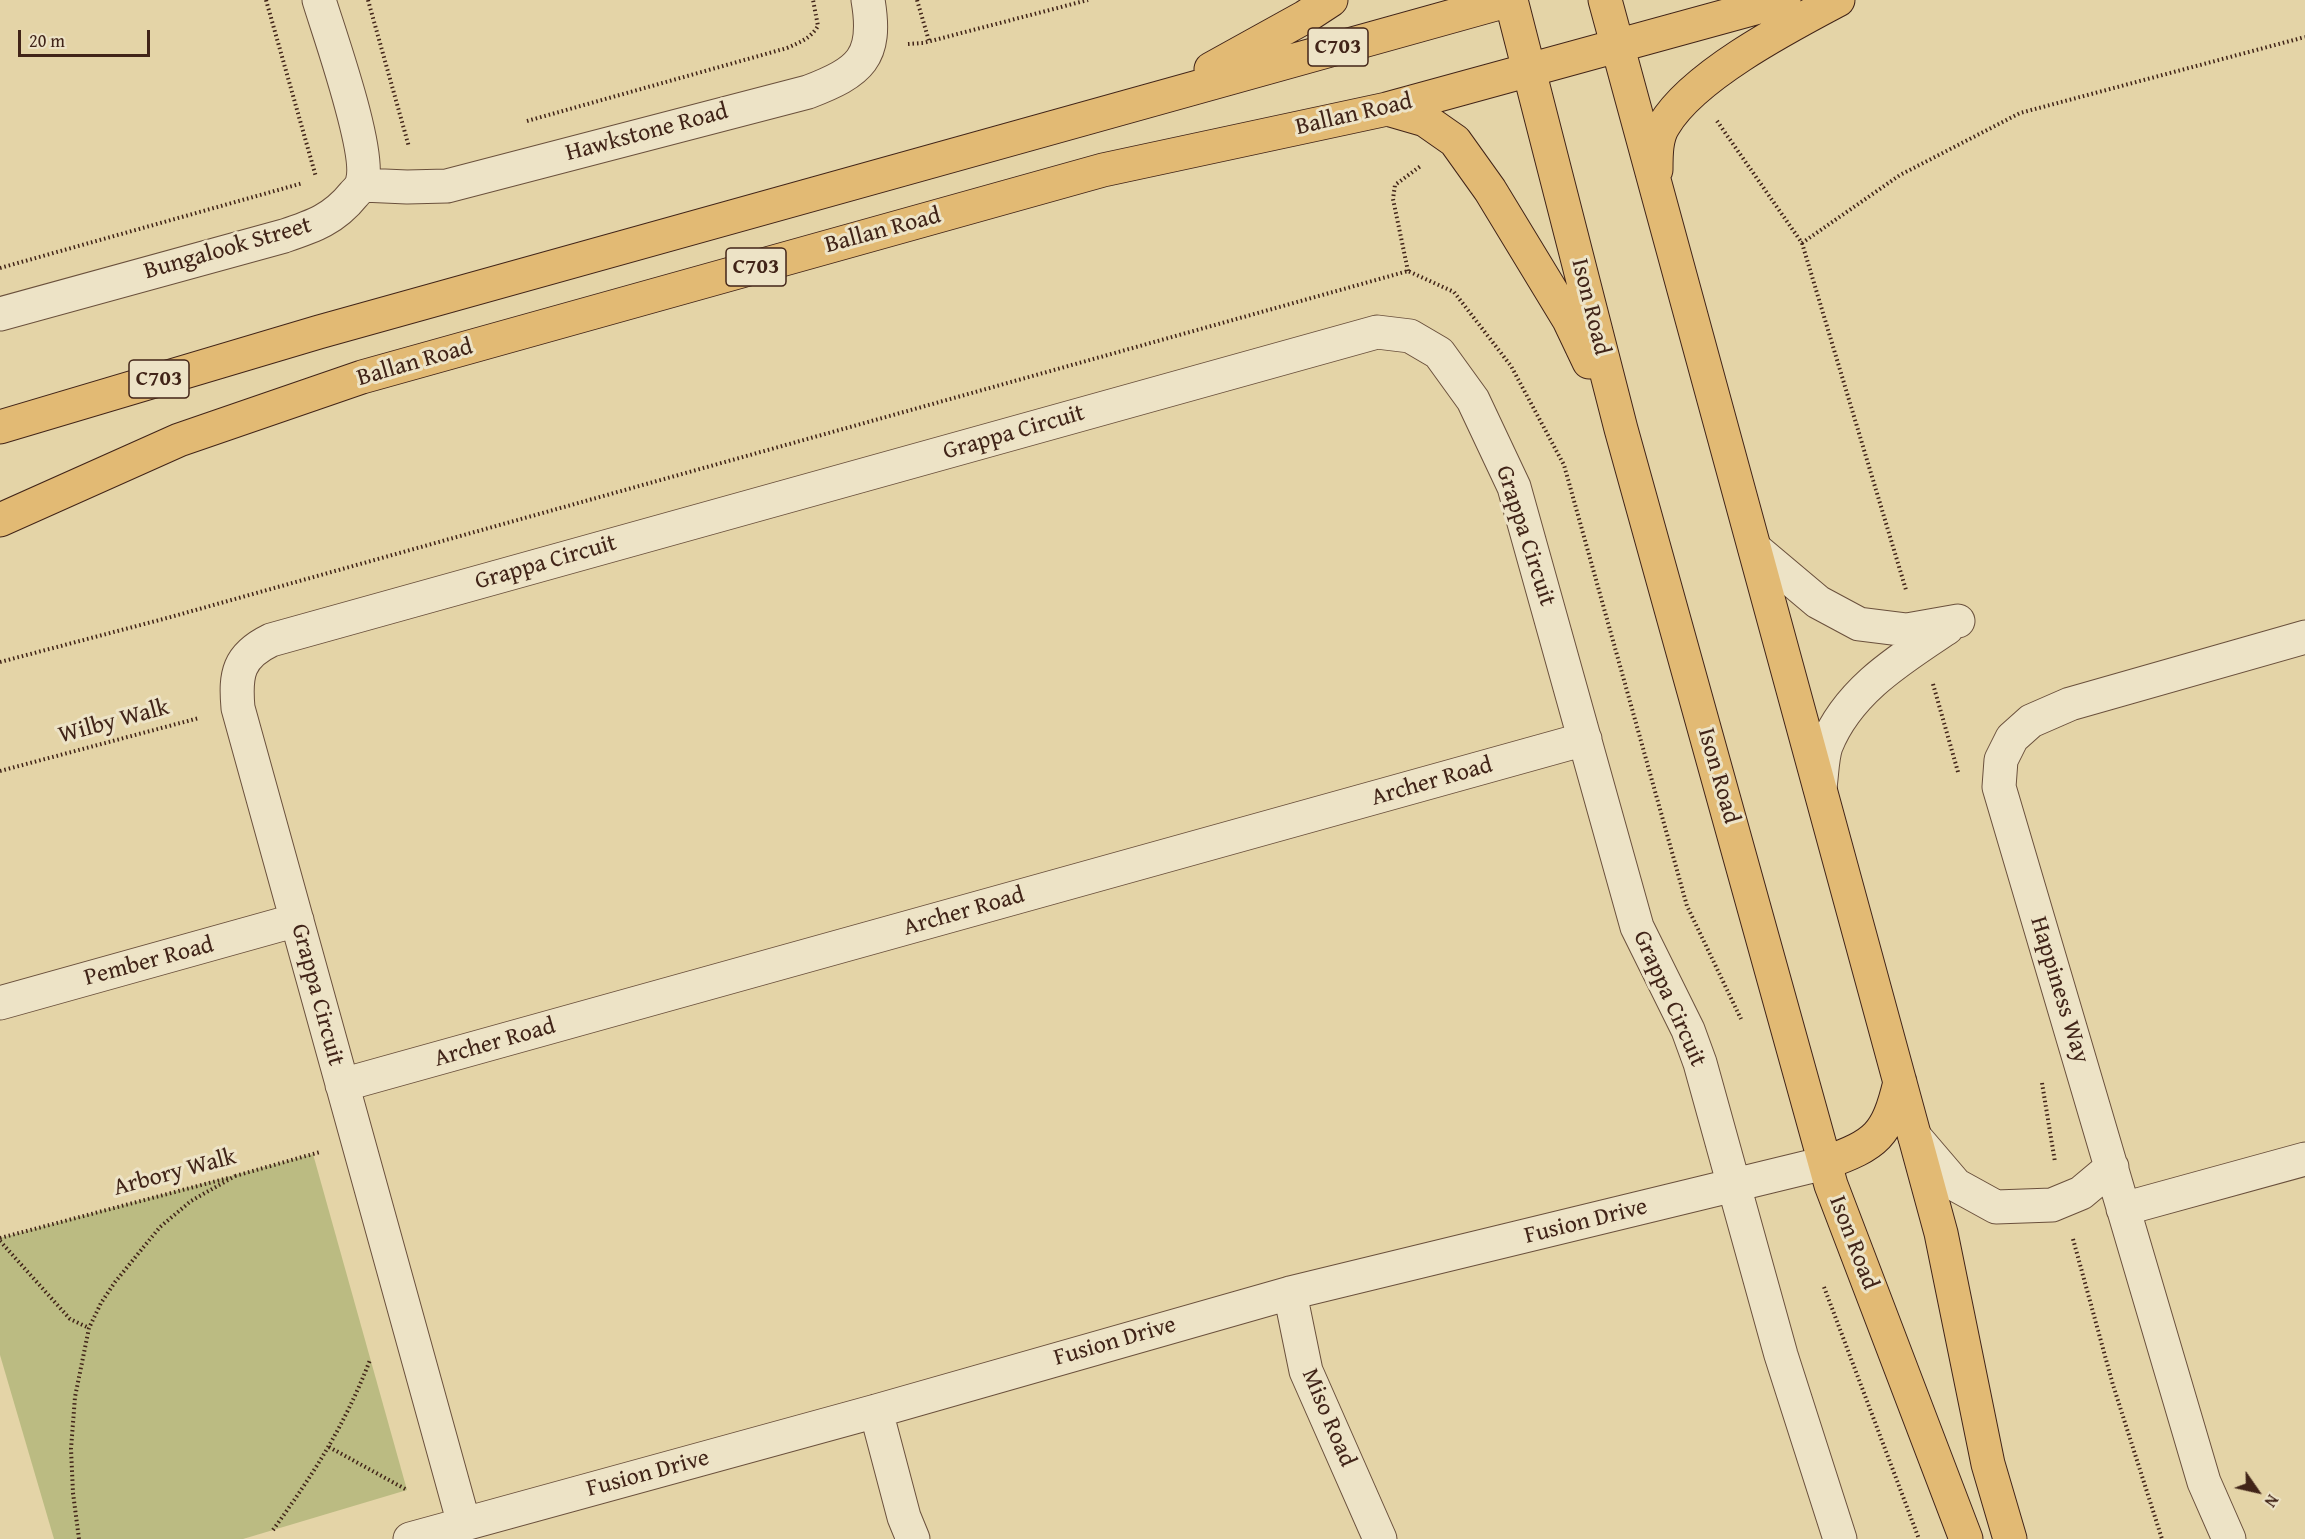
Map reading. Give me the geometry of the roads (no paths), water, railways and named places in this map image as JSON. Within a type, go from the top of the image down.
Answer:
[{"type":"main road","points":[[1165,95],[1305,17],[1331,0]]},
{"type":"main road","name":"C703","points":[[0,427],[319,332],[1510,0]]},
{"type":"main road","name":"Ison Road","points":[[1510,0],[1621,429],[1831,1185],[1966,1539]]},
{"type":"main road","points":[[1605,0],[1941,1233],[1988,1464],[2010,1539]]},
{"type":"main road","name":"Ballan Road","points":[[0,520],[179,440],[362,377],[1103,170],[1387,109],[1784,0]]},
{"type":"main road","points":[[1656,183],[1656,154],[1662,127],[1675,108],[1695,89],[1746,53],[1838,0]]},
{"type":"main road","points":[[1387,109],[1425,120],[1455,141],[1490,190],[1569,320],[1621,429]]},
{"type":"main road","points":[[1826,1162],[1860,1150],[1881,1133],[1893,1110],[1900,1082]]},
{"type":"street","points":[[319,0],[360,136],[363,176]]},
{"type":"street","name":"Hawkstone Road","points":[[363,176],[407,187],[447,186],[808,92],[833,83],[857,66],[869,46],[872,26],[868,0]]},
{"type":"street","name":"Bungalook Street","points":[[0,314],[284,236],[316,225],[342,209],[363,176]]},
{"type":"street","name":"Grappa Circuit","points":[[464,1524],[238,708],[236,682],[243,664],[256,647],[271,640],[1377,332],[1410,336],[1439,353],[1473,400],[1514,487],[1637,927],[1692,1041],[1735,1186],[1781,1355],[1840,1539]]},
{"type":"street","points":[[1755,549],[1818,602],[1859,624],[1908,630],[1958,621],[1884,671],[1846,710],[1826,748],[1820,787]]},
{"type":"street","name":"Happiness Way","points":[[2229,1539],[2204,1482],[1999,787],[2001,760],[2012,738],[2031,721],[2070,704],[2305,637]]},
{"type":"street","name":"Archer Road","points":[[342,1085],[1585,739]]},
{"type":"street","name":"Pember Road","points":[[0,1003],[297,920]]},
{"type":"street","points":[[1914,1137],[1956,1185],[1996,1207],[2052,1205],[2081,1193],[2112,1167]]},
{"type":"street","points":[[2123,1209],[2305,1159]]},
{"type":"street","name":"Fusion Drive","points":[[410,1539],[876,1411],[1290,1293],[1826,1162]]},
{"type":"street","name":"Miso Road","points":[[1290,1293],[1306,1371],[1380,1539]]},
{"type":"street","points":[[876,1411],[904,1517],[913,1539]]}]
